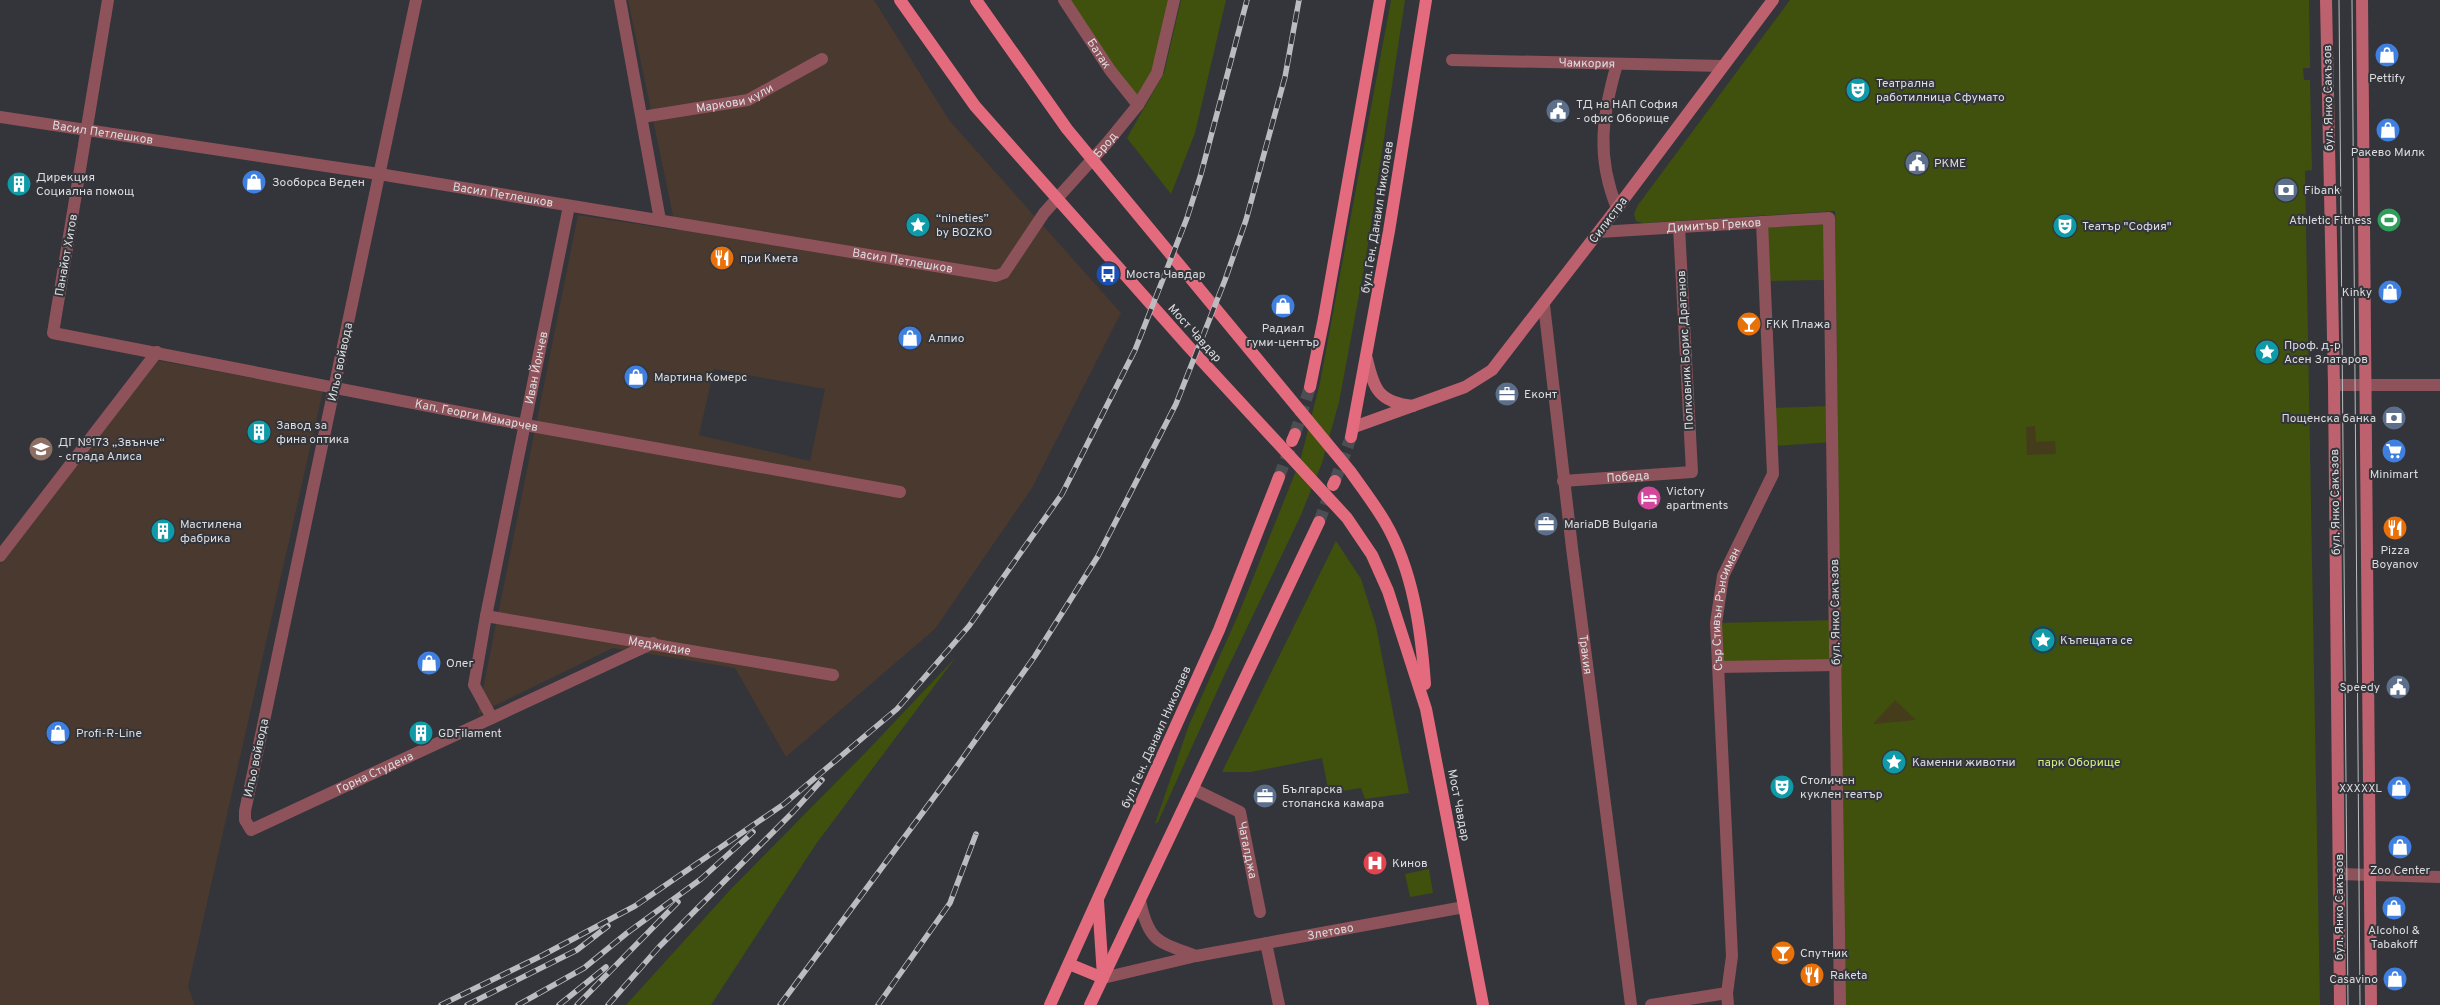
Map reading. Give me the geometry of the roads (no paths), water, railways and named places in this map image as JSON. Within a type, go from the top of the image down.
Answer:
[{"type":"main road","name":"Мост Чавдар","points":[[900,0],[975,106],[1189,347],[1347,518],[1372,555],[1388,591],[1426,709]]},
{"type":"main road","name":"Мост Чавдар","points":[[976,0],[1067,129],[1350,471],[1385,523],[1402,561],[1416,608],[1426,709],[1483,1005]]},
{"type":"main road","points":[[1310,387],[1380,0]]},
{"type":"main road","name":"бул. Ген. Данаил Николаев","points":[[1353,432],[1367,359],[1426,0]]},
{"type":"main road","name":"Силистра","points":[[1353,432],[1465,387],[1492,370],[1544,305],[1773,0]]},
{"type":"main road","name":"бул. Янко Сакъзов","points":[[2326,0],[2334,385],[2340,1005]]},
{"type":"main road","points":[[2362,0],[2371,1005]]},
{"type":"main road","points":[[1367,359],[1372,380],[1378,393],[1386,400],[1416,406]]},
{"type":"main road","name":"бул. Ген. Данаил Николаев","points":[[1050,1005],[1219,630],[1279,477]]},
{"type":"main road","points":[[1090,1005],[1319,522]]},
{"type":"main road","points":[[1098,899],[1103,978]]},
{"type":"main road","points":[[1069,964],[1103,978]]},
{"type":"street","name":"Панайот Хитов","points":[[53,333],[108,0]]},
{"type":"street","name":"Ильо войвода","points":[[245,811],[416,0]]},
{"type":"street","points":[[620,0],[660,220]]},
{"type":"street","name":"Батак","points":[[1064,0],[1110,70],[1138,105]]},
{"type":"street","name":"Брод","points":[[1004,273],[1044,213],[1119,130],[1138,105],[1157,73],[1174,0]]},
{"type":"street","name":"Маркови кули","points":[[642,117],[748,100],[822,60]]},
{"type":"street","name":"Чамкория","points":[[1452,60],[1723,66]]},
{"type":"street","points":[[1617,64],[1606,102],[1602,131],[1605,164],[1611,192],[1617,208]]},
{"type":"street","name":"Васил Петлешков","points":[[0,117],[379,174],[996,276],[1004,273]]},
{"type":"street","name":"Иван Йончев","points":[[492,718],[474,684],[569,206]]},
{"type":"street","name":"Димитър Греков","points":[[1599,232],[1829,218]]},
{"type":"street","name":"бул. Янко Сакъзов","points":[[1829,218],[1840,1005]]},
{"type":"street","name":"Сър Стивън Рънсиман","points":[[1727,999],[1732,956],[1716,623],[1723,576],[1773,474],[1762,222]]},
{"type":"street","name":"Полковник Борис Драганов","points":[[1679,227],[1692,472]]},
{"type":"street","name":"Тракия","points":[[1544,305],[1564,481],[1631,1005]]},
{"type":"street","name":"Кап. Георги Мамарчев","points":[[53,333],[526,425],[900,492]]},
{"type":"street","points":[[2,549],[157,352]]},
{"type":"street","points":[[2334,385],[2440,385]]},
{"type":"street","name":"Победа","points":[[1564,481],[1692,472]]},
{"type":"street","name":"Меджидие","points":[[486,616],[833,675]]},
{"type":"street","name":"Горна Студена","points":[[245,811],[245,820],[251,830],[653,643]]},
{"type":"street","points":[[1718,667],[1836,665]]},
{"type":"street","name":"Чаталджа","points":[[1193,789],[1240,812],[1260,912]]},
{"type":"street","points":[[2339,874],[2440,877]]},
{"type":"street","points":[[1140,902],[1144,922],[1154,938],[1196,956]]},
{"type":"street","name":"Злетово","points":[[1103,978],[1196,956],[1464,907]]},
{"type":"street","points":[[1266,943],[1279,1005]]},
{"type":"street","points":[[1651,1005],[1727,999]]},
{"type":"water","points":[[2043,626],[2053,630],[2057,640],[2053,650],[2043,654],[2033,650],[2029,640],[2033,630]]},
{"type":"tunnel","points":[[1295,434],[1310,387]]},
{"type":"tunnel","points":[[1335,481],[1351,437]]},
{"type":"tunnel","points":[[1279,477],[1291,445]]},
{"type":"tunnel","points":[[1319,522],[1331,490]]},
{"type":"tram line","points":[[2339,0],[2348,1005]]},
{"type":"tram line","points":[[2352,0],[2360,1005]]},
{"type":"railway","points":[[441,1005],[543,955],[635,906],[784,804],[897,709],[969,626],[1062,494],[1135,350],[1187,218],[1201,174],[1247,0]]},
{"type":"railway","points":[[780,1005],[955,769],[1035,656],[1098,556],[1176,404],[1225,280],[1246,220],[1285,77],[1299,0]]},
{"type":"railway","points":[[608,1005],[659,947],[794,811],[822,780]]},
{"type":"railway","points":[[518,1005],[584,968],[627,933],[701,879],[753,832]]},
{"type":"railway","points":[[878,1005],[950,903],[976,834]]},
{"type":"railway","points":[[577,1005],[678,902]]},
{"type":"railway","points":[[467,1005],[577,950],[608,926]]},
{"type":"railway","points":[[559,1005],[606,967]]},
{"type":"place","name":"Pettify","points":[[2387,55]]},
{"type":"place","name":"Театрална работилница Сфумато","points":[[1858,90]]},
{"type":"place","name":"ТД на НАП София - офис Оборище","points":[[1558,111]]},
{"type":"place","name":"Ракево Милк","points":[[2388,130]]},
{"type":"place","name":"РКМЕ","points":[[1917,163]]},
{"type":"place","name":"Зооборса Веден","points":[[254,182]]},
{"type":"place","name":"Дирекция Социална помощ","points":[[19,184]]},
{"type":"place","name":"Fibank","points":[[2286,190]]},
{"type":"place","name":"Athletic Fitness","points":[[2389,220]]},
{"type":"place","name":"“nineties” by BOZKO","points":[[918,225]]},
{"type":"place","name":"Театър \"София\"","points":[[2065,226]]},
{"type":"place","name":"при Кмета","points":[[722,258]]},
{"type":"place","name":"Моста Чавдар","points":[[1108,274]]},
{"type":"place","name":"Kinky","points":[[2390,292]]},
{"type":"place","name":"Радиал гуми-център","points":[[1283,306]]},
{"type":"place","name":"FKK Плажа","points":[[1749,324]]},
{"type":"place","name":"Алпио","points":[[910,338]]},
{"type":"place","name":"Проф. д-р Асен Златаров","points":[[2267,352]]},
{"type":"place","name":"Мартина Комерс","points":[[636,377]]},
{"type":"place","name":"Еконт","points":[[1507,394]]},
{"type":"place","name":"Пощенска банка","points":[[2394,418]]},
{"type":"place","name":"Завод за фина оптика","points":[[259,432]]},
{"type":"place","name":"ДГ №173 „Звънче“ - сграда Алиса","points":[[41,449]]},
{"type":"place","name":"Minimart","points":[[2394,451]]},
{"type":"place","name":"Victory apartments","points":[[1649,498]]},
{"type":"place","name":"MariaDB Bulgaria","points":[[1546,524]]},
{"type":"place","name":"Pizza Boyanov","points":[[2395,528]]},
{"type":"place","name":"Мастилена фабрика","points":[[163,531]]},
{"type":"place","name":"Къпещата се","points":[[2043,640]]},
{"type":"place","name":"Олег","points":[[429,663]]},
{"type":"place","name":"Speedy","points":[[2398,687]]},
{"type":"place","name":"Profi-R-Line","points":[[58,733]]},
{"type":"place","name":"GDFilament","points":[[421,733]]},
{"type":"place","name":"Каменни животни","points":[[1894,762]]},
{"type":"place","name":"Столичен куклен театър","points":[[1782,787]]},
{"type":"place","name":"XXXXXL","points":[[2399,788]]},
{"type":"place","name":"Българска стопанска камара","points":[[1265,796]]},
{"type":"place","name":"Zoo Center","points":[[2400,847]]},
{"type":"place","name":"Кинов","points":[[1375,863]]},
{"type":"place","name":"Alcohol & Tabakoff","points":[[2394,908]]},
{"type":"place","name":"Спутник","points":[[1783,953]]},
{"type":"place","name":"Raketa","points":[[1812,975]]},
{"type":"place","name":"Casavino","points":[[2395,979]]},
{"type":"park label","name":"парк Оборище","points":[[2079,762]]}]
